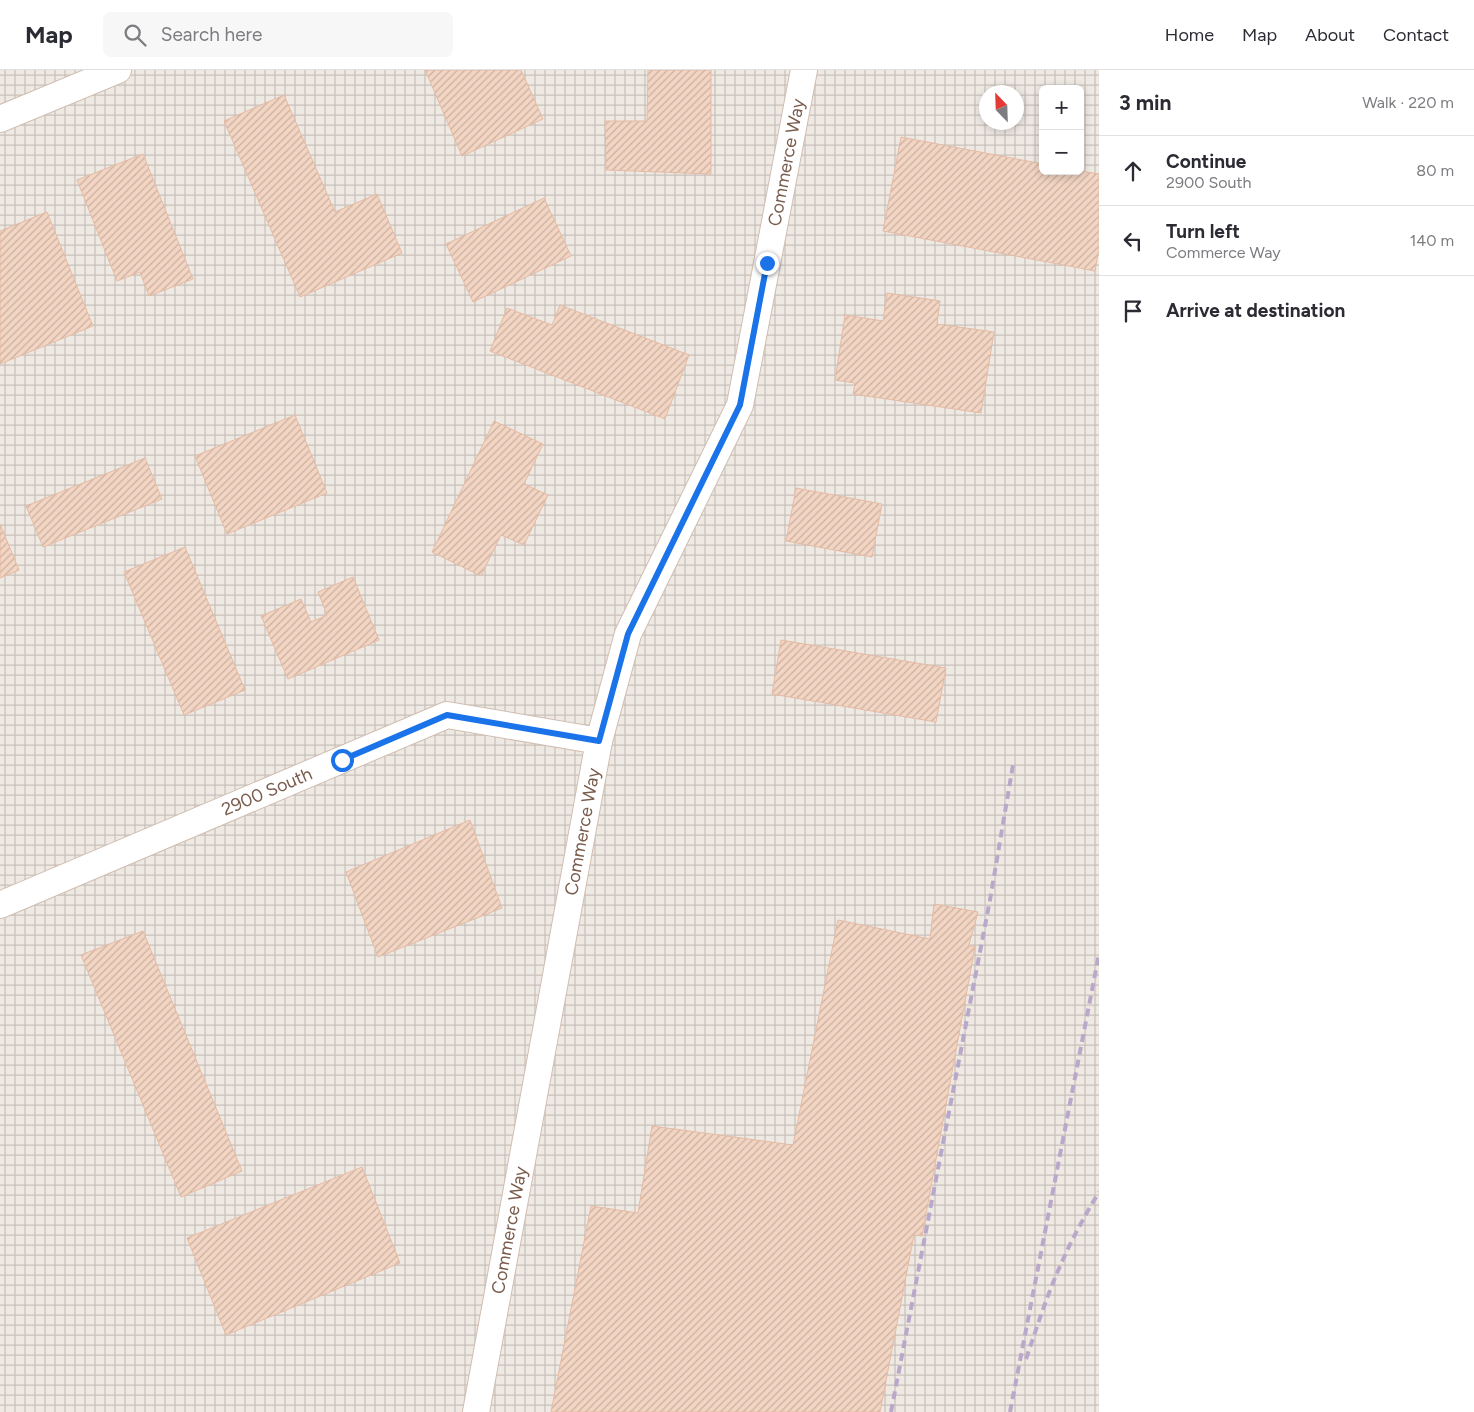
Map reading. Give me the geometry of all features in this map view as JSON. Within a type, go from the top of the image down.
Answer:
[{"type":"street","name":"Commerce Way","points":[[476,1412],[599,741],[628,634],[740,405],[804,70]]},
{"type":"street","points":[[0,119],[111,71]]},
{"type":"street","name":"2900 South","points":[[0,905],[447,715],[599,741]]},
{"type":"shaded area","points":[[0,70],[1099,70],[1099,1412],[0,1412]]},
{"type":"building","points":[[425,70],[521,70],[543,119],[462,156]]},
{"type":"building","points":[[648,70],[711,70],[711,174],[606,170],[605,121],[647,121]]},
{"type":"building","points":[[284,95],[335,212],[377,194],[402,253],[300,297],[224,121]]},
{"type":"building","points":[[901,137],[1039,163],[1039,175],[1084,175],[1084,172],[1099,174],[1099,253],[1095,271],[883,231]]},
{"type":"building","points":[[143,154],[193,279],[149,296],[140,272],[117,281],[77,180]]},
{"type":"building","points":[[544,198],[571,256],[473,302],[446,244]]},
{"type":"building","points":[[47,212],[93,326],[0,364],[0,231]]},
{"type":"building","points":[[887,293],[940,301],[937,324],[994,332],[981,413],[853,394],[855,383],[835,380],[845,315],[883,321]]},
{"type":"building","points":[[560,305],[689,355],[665,419],[490,351],[507,308],[552,325]]},
{"type":"building","points":[[295,415],[327,493],[227,534],[195,456]]},
{"type":"building","points":[[494,421],[543,444],[524,484],[548,495],[524,545],[501,535],[481,576],[432,552]]},
{"type":"building","points":[[145,458],[162,499],[43,547],[26,506]]},
{"type":"building","points":[[796,488],[882,504],[872,557],[786,541]]},
{"type":"building","points":[[0,524],[19,570],[0,578]]},
{"type":"building","points":[[185,547],[245,690],[184,715],[124,572]]},
{"type":"building","points":[[353,577],[379,640],[288,679],[261,616],[301,599],[311,622],[327,615],[318,592]]},
{"type":"building","points":[[781,640],[946,668],[936,722],[772,694]]},
{"type":"building","points":[[470,820],[502,908],[378,957],[346,872]]},
{"type":"building","points":[[934,904],[978,912],[969,945],[975,947],[922,1236],[914,1235],[880,1412],[551,1412],[591,1206],[638,1213],[652,1126],[793,1145],[838,920],[930,939]]},
{"type":"building","points":[[143,931],[242,1171],[181,1197],[81,955]]},
{"type":"building","points":[[362,1167],[400,1263],[226,1335],[187,1238]]},
{"type":"railway","points":[[891,1412],[990,900],[1013,765]]},
{"type":"railway","points":[[1010,1412],[1099,954]]},
{"type":"railway","points":[[1026,1359],[1061,1264],[1099,1192]]},
{"type":"route","points":[[342,760],[447,715],[599,741],[628,634],[740,405],[767,263]]}]
